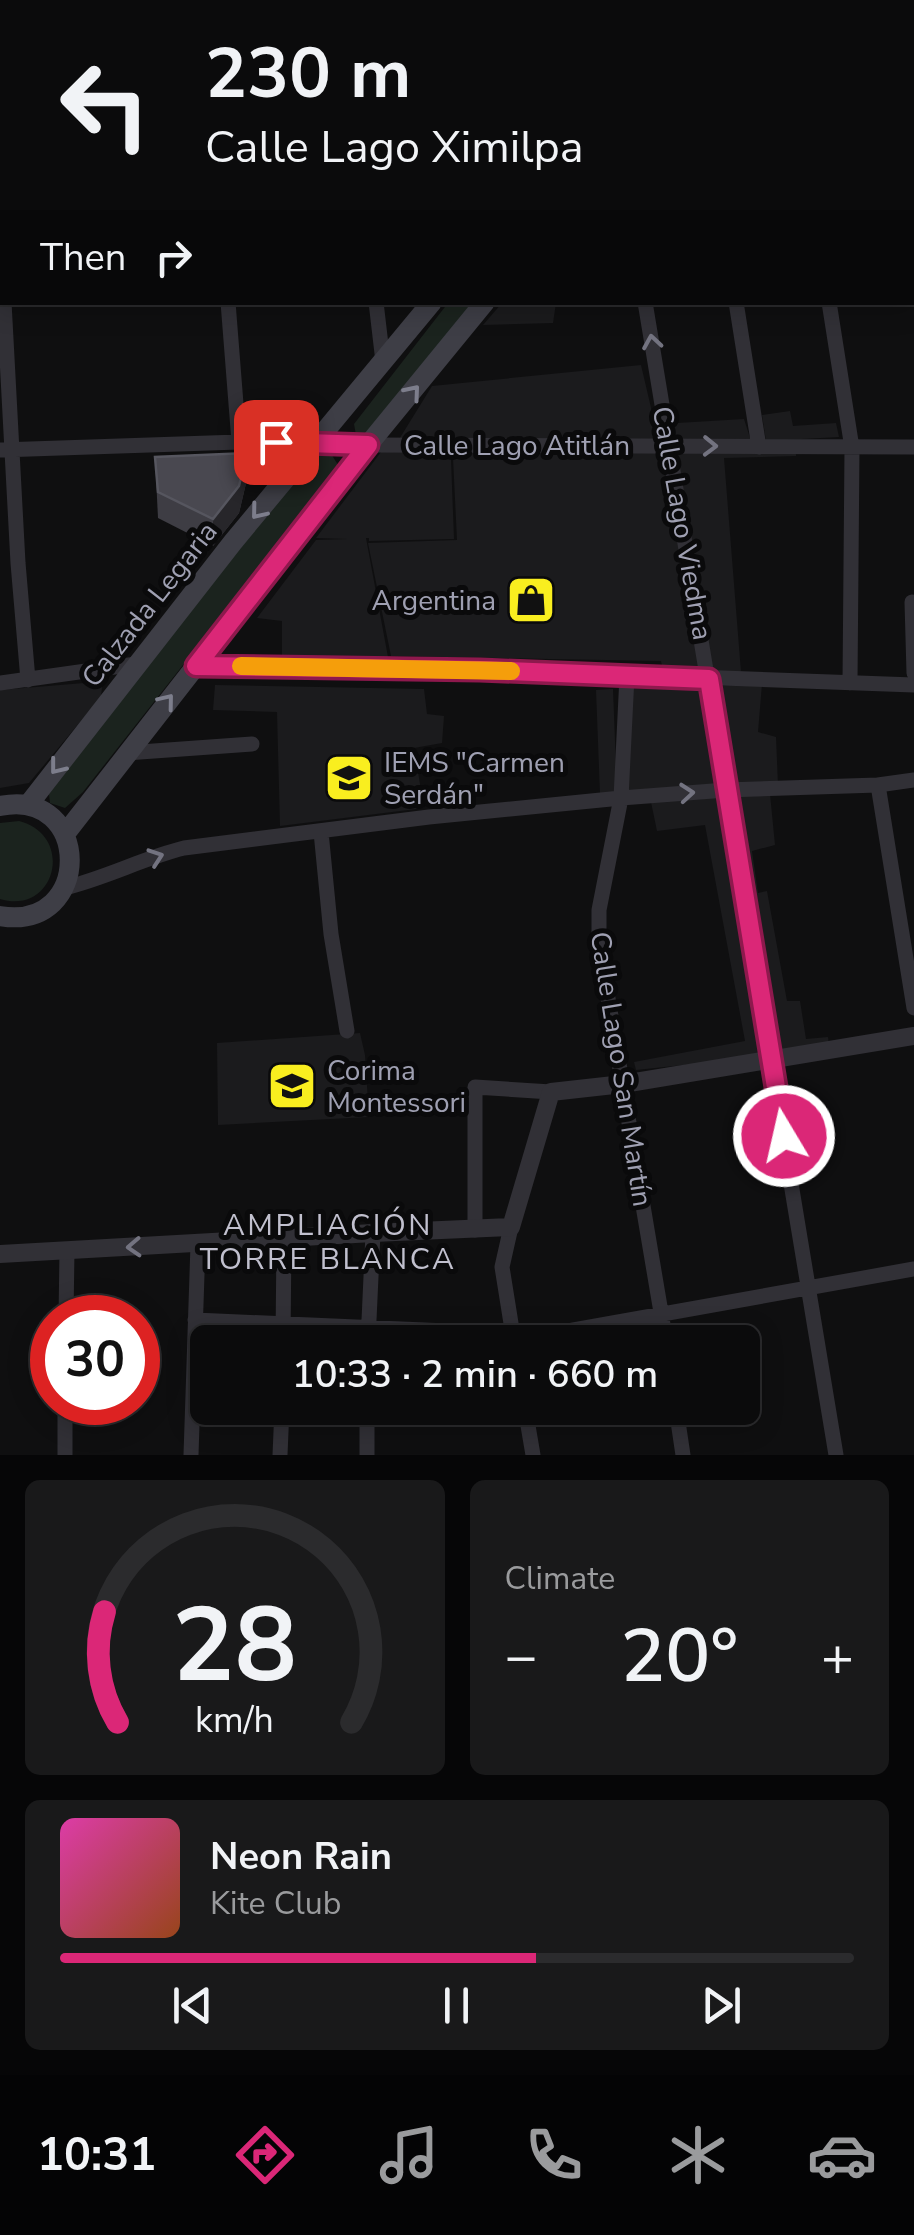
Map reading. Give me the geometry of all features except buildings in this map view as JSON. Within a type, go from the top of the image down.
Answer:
[{"type":"main road","name":"Calzada Legaria","points":[[28,805],[136,664],[430,305]]},
{"type":"main road","points":[[65,834],[368,445],[483,305]]},
{"type":"main road","points":[[0,806],[28,805],[50,816],[65,834],[71,852],[64,888],[54,901],[41,911],[3,921]]},
{"type":"street","points":[[2,305],[6,450],[28,680]]},
{"type":"street","points":[[228,305],[239,442]]},
{"type":"street","points":[[376,305],[383,362]]},
{"type":"street","name":"Calle Lago Viedma","points":[[646,305],[836,1455]]},
{"type":"street","points":[[736,305],[760,447]]},
{"type":"street","points":[[829,305],[852,448],[850,683]]},
{"type":"street","name":"Calle Lago Atitlán","points":[[6,450],[239,442],[914,448]]},
{"type":"street","points":[[0,563],[18,563]]},
{"type":"street","points":[[912,602],[914,674]]},
{"type":"street","points":[[0,683],[136,664]]},
{"type":"street","points":[[196,666],[429,669],[914,685]]},
{"type":"street","name":"Calle Lago San Martín","points":[[627,676],[621,798],[599,910],[599,945],[664,1325]]},
{"type":"street","points":[[126,753],[252,744]]},
{"type":"street","points":[[64,888],[184,848],[621,798],[726,790],[878,786],[914,780]]},
{"type":"street","points":[[878,786],[906,901],[914,1008]]},
{"type":"street","points":[[322,832],[331,934],[346,1030]]},
{"type":"street","points":[[475,1230],[476,1087],[551,1092],[623,1084],[914,1036]]},
{"type":"street","points":[[512,1325],[502,1267],[551,1092]]},
{"type":"street","points":[[0,1254],[511,1227]]},
{"type":"street","points":[[368,1325],[372,1233]]},
{"type":"street","points":[[284,1238],[284,1324]]},
{"type":"street","points":[[190,1455],[198,1244]]},
{"type":"street","points":[[66,1295],[67,1250]]},
{"type":"street","points":[[601,1325],[914,1269]]},
{"type":"street","points":[[195,1320],[292,1325]]},
{"type":"street","points":[[64,1455],[65,1425]]},
{"type":"street","points":[[280,1455],[281,1425]]},
{"type":"street","points":[[367,1425],[367,1455]]},
{"type":"street","points":[[528,1425],[533,1455]]},
{"type":"street","points":[[679,1425],[683,1455]]},
{"type":"shaded area","points":[[446,305],[475,305],[365,436],[356,435],[354,424]]},
{"type":"shaded area","points":[[500,305],[556,305],[553,323],[483,325]]},
{"type":"shaded area","points":[[641,365],[659,442],[398,441],[432,386]]},
{"type":"shaded area","points":[[790,411],[793,426],[836,423],[839,437],[766,441],[762,415]]},
{"type":"shaded area","points":[[676,418],[677,423],[744,419],[751,441],[673,441],[669,419]]},
{"type":"shaded area","name":"Argentina","points":[[384,448],[667,448],[705,670],[663,670],[661,661],[391,656],[368,543],[457,540],[453,458],[454,539],[366,538],[388,657],[282,658],[282,621],[257,618],[316,540],[347,539],[316,538]]},
{"type":"shaded area","points":[[676,451],[796,451],[796,456],[724,458],[741,672],[712,672]]},
{"type":"shaded area","points":[[330,452],[338,465],[331,477],[83,792],[65,808],[50,803],[49,794],[246,539],[318,453]]},
{"type":"shaded area","points":[[629,681],[705,683],[721,786],[627,793]]},
{"type":"shaded area","points":[[96,682],[102,687],[101,697],[29,783],[0,788],[0,690]]},
{"type":"shaded area","points":[[762,684],[758,732],[776,737],[778,785],[731,785],[714,686]]},
{"type":"shaded area","name":"IEMS \"Carmen Serdán\"","points":[[215,685],[424,689],[427,714],[444,716],[442,743],[414,748],[424,808],[280,826],[277,712],[213,710]]},
{"type":"shaded area","points":[[613,689],[617,793],[600,794],[596,690]]},
{"type":"shaded area","points":[[770,794],[775,845],[752,851],[758,893],[767,891],[787,1001],[800,1001],[806,1039],[828,1037],[829,1045],[776,1052],[734,797]]},
{"type":"shaded area","points":[[723,795],[765,1054],[636,1070],[634,1062],[745,1041],[705,825],[657,831],[651,802]]},
{"type":"shaded area","points":[[19,821],[37,829],[48,842],[53,857],[51,872],[45,886],[34,896],[19,901],[0,899],[0,823]]},
{"type":"shaded area","name":"Corima Montessori","points":[[360,1033],[369,1117],[218,1125],[217,1043]]},
{"type":"slow traffic","points":[[241,666],[511,671]]},
{"type":"place","name":"Argentina","points":[[531,600]]},
{"type":"place","name":"IEMS \"Carmen Serdán\"","points":[[349,778]]},
{"type":"place","name":"Corima Montessori","points":[[292,1086]]},
{"type":"district","name":"AMPLIACIÓN TORRE BLANCA","points":[[328,1242]]},
{"type":"route","points":[[276,442],[368,445],[196,666],[480,670],[709,679],[784,1136]]}]
